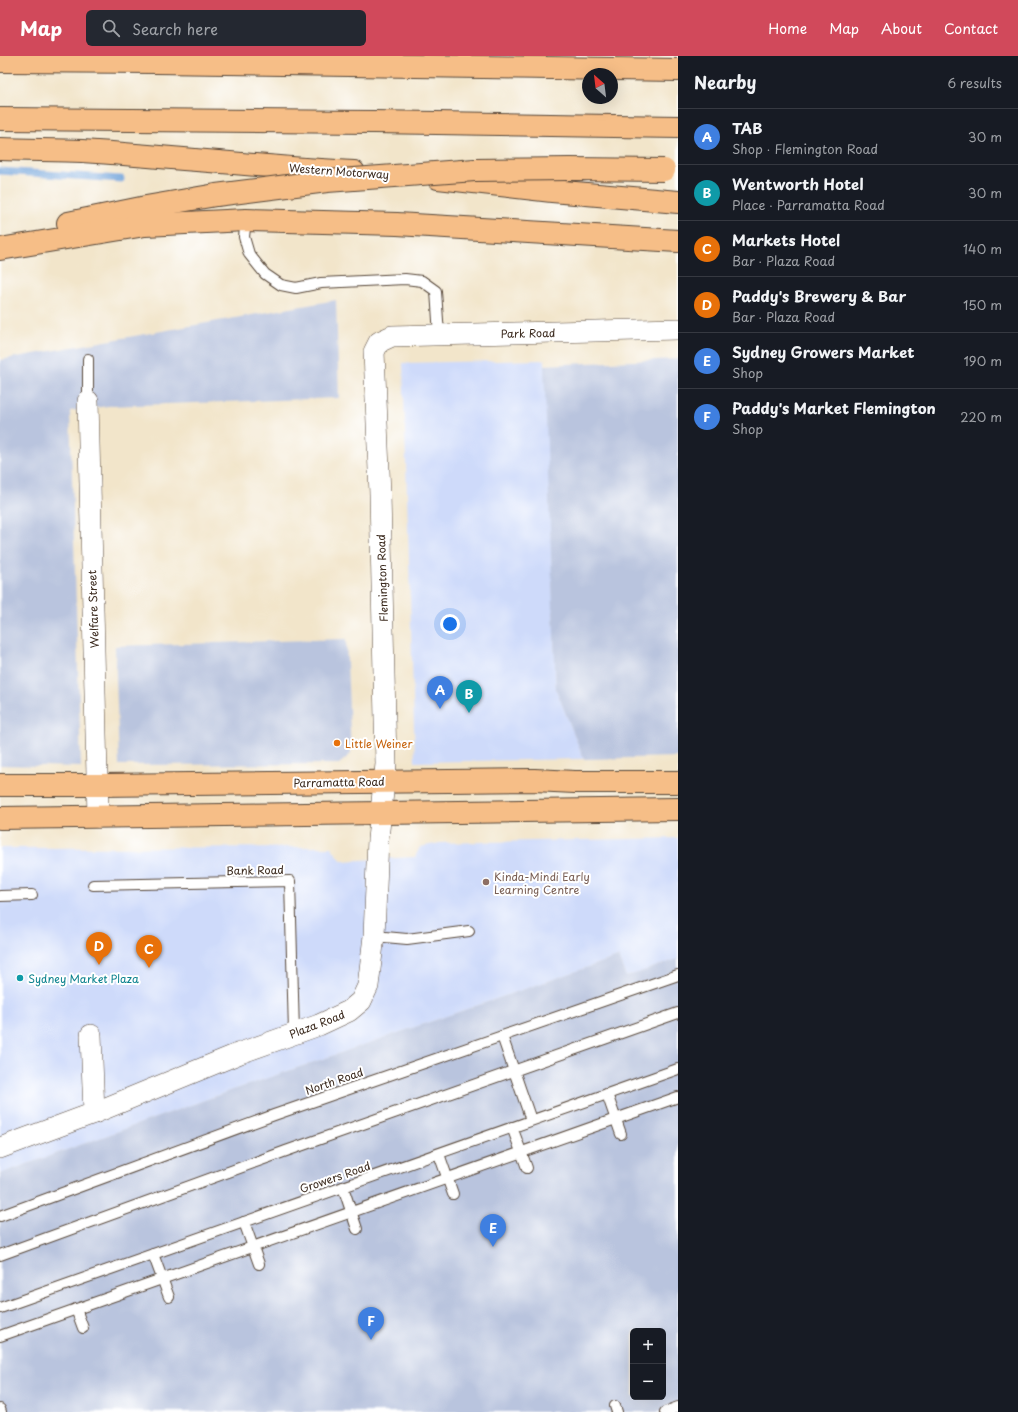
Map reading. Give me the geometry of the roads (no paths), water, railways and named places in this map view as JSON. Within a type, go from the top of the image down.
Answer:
[{"type":"highway","points":[[0,61],[678,70]]},
{"type":"highway","points":[[0,119],[373,122],[678,127]]},
{"type":"highway","name":"Western Motorway","points":[[0,149],[80,151],[276,167],[416,176],[552,191],[678,202]]},
{"type":"highway","points":[[0,237],[146,207],[216,195],[327,181],[475,170],[570,168],[671,171]]},
{"type":"highway","points":[[0,249],[145,225],[246,220],[397,224],[678,241]]},
{"type":"highway","name":"Parramatta Road","points":[[0,784],[98,785],[534,780],[575,782],[678,782]]},
{"type":"highway","points":[[0,818],[678,809]]},
{"type":"street","name":"Park Road","points":[[379,342],[392,336],[678,329]]},
{"type":"street","name":"Flemington Road","points":[[379,342],[374,352],[380,494],[386,764],[380,814]]},
{"type":"street","name":"Welfare Street","points":[[88,401],[98,817]]},
{"type":"street","name":"Plaza Road","points":[[0,1148],[94,1113],[240,1053],[319,1025],[349,1012],[361,1001],[368,986],[374,936],[380,814]]},
{"type":"street","points":[[91,1035],[94,1113]]},
{"type":"lane","points":[[156,62],[184,56]]},
{"type":"lane","points":[[448,56],[491,68]]},
{"type":"lane","points":[[246,220],[244,237],[248,254],[264,274],[281,285],[296,288],[321,283],[405,279],[422,281],[436,291],[439,335]]},
{"type":"lane","points":[[88,359],[88,401]]},
{"type":"lane","name":"Bank Road","points":[[93,885],[290,881],[294,1033]]},
{"type":"lane","points":[[0,896],[32,895]]},
{"type":"lane","points":[[374,936],[407,939],[469,930]]},
{"type":"lane","name":"North Road","points":[[0,1216],[274,1115],[678,975]]},
{"type":"lane","points":[[0,1254],[286,1151],[678,1013]]},
{"type":"lane","points":[[502,1036],[531,1120]]},
{"type":"lane","name":"Growers Road","points":[[0,1308],[678,1069]]},
{"type":"lane","points":[[607,1094],[621,1134]]},
{"type":"lane","points":[[0,1336],[678,1097]]},
{"type":"lane","points":[[512,1127],[527,1168]]},
{"type":"lane","points":[[439,1154],[454,1194]]},
{"type":"lane","points":[[343,1187],[357,1229]]},
{"type":"lane","points":[[244,1222],[259,1264]]},
{"type":"lane","points":[[153,1254],[169,1297]]},
{"type":"lane","points":[[76,1309],[83,1328]]},
{"type":"waterway","points":[[0,171],[121,179]]},
{"type":"place","name":"TAB","points":[[440,709]]},
{"type":"place","name":"Wentworth Hotel","points":[[469,713]]},
{"type":"place","name":"Little Weiner","points":[[337,743]]},
{"type":"place","name":"Kinda-Mindi Early Learning Centre","points":[[486,882]]},
{"type":"place","name":"Paddy's Brewery & Bar","points":[[99,965]]},
{"type":"place","name":"Markets Hotel","points":[[149,968]]},
{"type":"place","name":"Sydney Market Plaza","points":[[20,978]]},
{"type":"place","name":"Sydney Growers Market","points":[[493,1247]]},
{"type":"place","name":"Paddy's Market Flemington","points":[[371,1340]]}]
